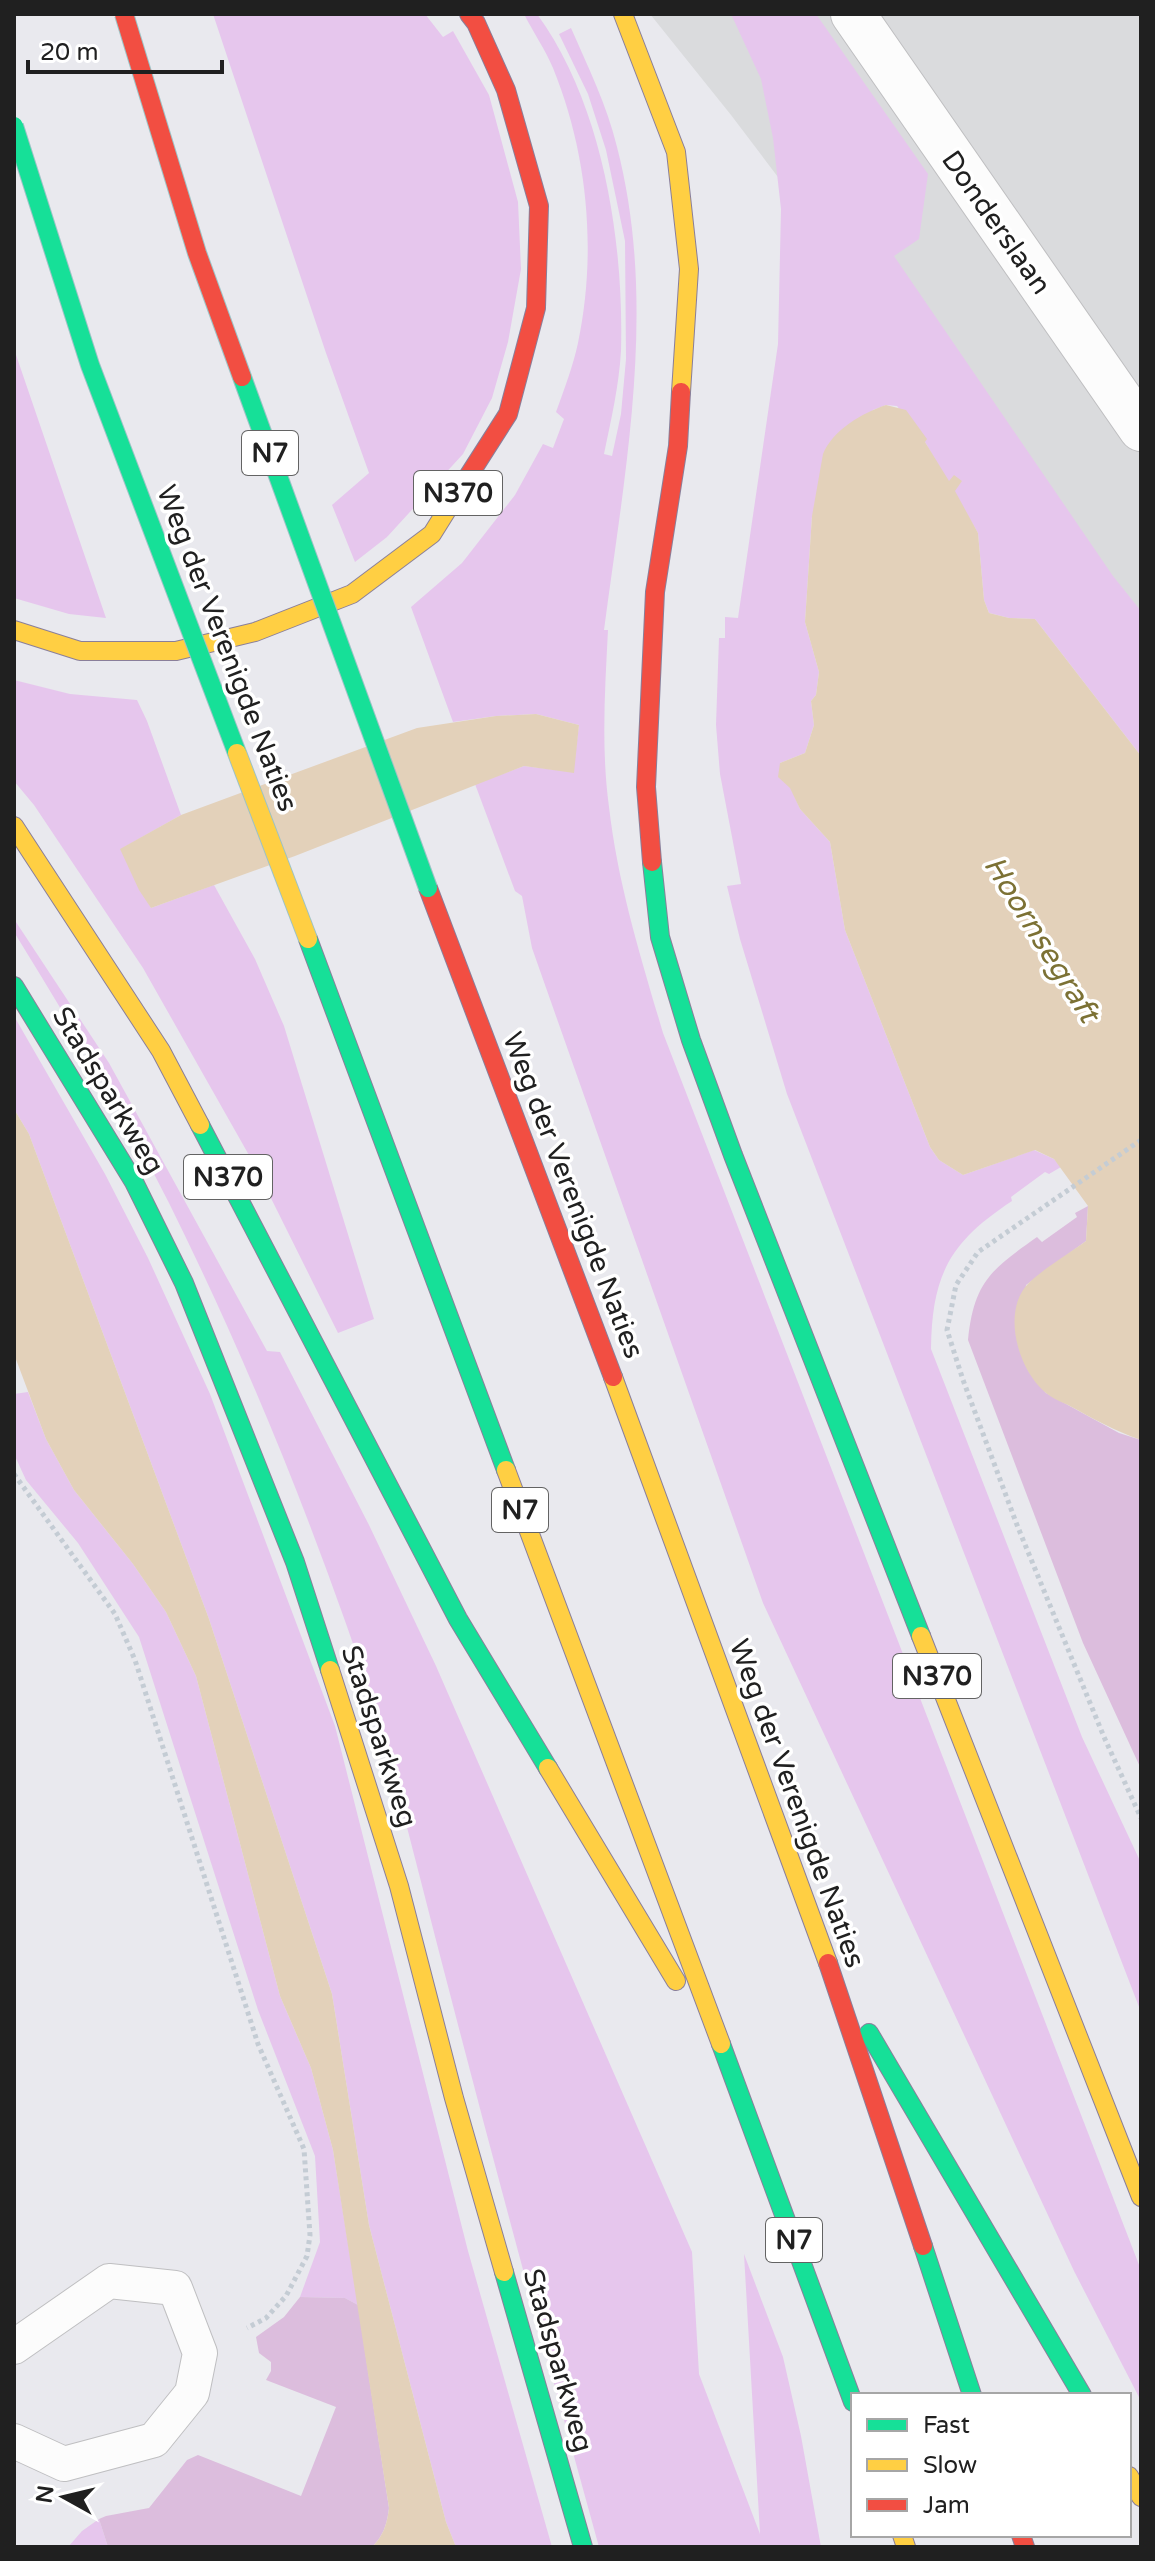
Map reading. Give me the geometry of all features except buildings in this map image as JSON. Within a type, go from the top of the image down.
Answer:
[{"type":"main road","name":"Weg der Verenigde Naties","points":[[124,14],[197,253],[428,888],[556,1223],[829,1965],[971,2393]]},
{"type":"main road","name":"N370","points":[[623,14],[676,152],[689,269],[678,446],[655,592],[647,772],[650,845],[660,937],[691,1040],[733,1155],[1141,2197]]},
{"type":"main road","name":"N370","points":[[14,630],[80,651],[176,651],[255,632],[352,594],[432,534],[508,414],[536,308],[539,206],[506,90],[473,18]]},
{"type":"main road","name":"Weg der Verenigde Naties","points":[[14,126],[90,365],[308,939],[851,2397]]},
{"type":"main road","name":"N370","points":[[14,826],[161,1051],[458,1619],[735,2079]]},
{"type":"main road","name":"Stadsparkweg","points":[[14,986],[134,1182],[184,1283],[295,1562],[399,1886],[454,2098],[583,2547]]},
{"type":"main road","name":"N7","points":[[829,1965],[1081,2393]]},
{"type":"main road","points":[[1131,2480],[1141,2497]]},
{"type":"street","name":"Donderslaan","points":[[853,14],[1141,429]]},
{"type":"lane","points":[[14,2347],[109,2281],[175,2288],[200,2353],[192,2393],[154,2440],[64,2464],[14,2441]]},
{"type":"path","points":[[1141,1140],[978,1252],[956,1285],[947,1330],[1017,1525],[1104,1737],[1141,1818]]},
{"type":"path","points":[[14,1474],[115,1614],[135,1660],[258,2044],[304,2149],[310,2235],[307,2256],[286,2296],[266,2318],[200,2353]]},
{"type":"shaded area","points":[[213,14],[425,14],[443,37],[453,31],[489,95],[518,202],[521,269],[508,342],[492,398],[463,454],[387,537],[355,562],[332,505],[369,473]]},
{"type":"shaded area","points":[[524,14],[537,14],[560,50],[578,89],[605,175],[613,220],[621,309],[618,377],[604,454],[612,456],[621,414],[626,359],[625,241],[606,150],[588,94],[559,34],[571,28],[608,116],[629,207],[635,267],[634,388],[604,630],[608,630],[604,718],[605,763],[613,836],[631,921],[663,1033],[1141,2270],[1141,2401],[1074,2271],[763,1603],[532,948],[522,896],[515,891],[475,784],[524,766],[573,772],[579,725],[536,714],[453,722],[411,607],[462,563],[515,495],[543,444],[553,448],[564,419],[556,412],[576,352],[584,309],[588,239],[586,204],[565,101],[550,61]]},
{"type":"shaded area","points":[[650,14],[1141,14],[1141,656],[731,115]]},
{"type":"shaded area","points":[[731,14],[816,14],[928,174],[919,239],[894,256],[1113,576],[1141,611],[1141,756],[1035,619],[989,613],[984,600],[978,533],[925,442],[897,406],[886,405],[873,410],[812,516],[805,622],[819,672],[816,695],[811,701],[814,725],[805,753],[780,763],[800,809],[830,842],[845,930],[930,1147],[939,1160],[963,1175],[1034,1150],[1054,1159],[1061,1167],[1049,1174],[1045,1172],[1011,1197],[1012,1201],[959,1246],[941,1280],[935,1300],[931,1349],[1082,1737],[1141,1863],[1141,2012],[787,1094],[727,886],[741,884],[720,774],[716,725],[719,638],[725,638],[725,617],[738,618],[778,344],[781,209],[773,138],[761,79]]},
{"type":"shaded area","points":[[14,349],[106,618],[69,614],[14,598]]},
{"type":"shaded area","points":[[14,680],[70,694],[137,700],[181,815],[121,849],[151,908],[214,885],[255,959],[284,1026],[374,1319],[338,1333],[254,1164],[143,968],[34,805],[14,781]]},
{"type":"shaded area","points":[[14,919],[109,1063],[267,1351],[280,1352],[369,1525],[436,1666],[692,2252],[699,2374],[760,2534],[744,2254],[783,2357],[821,2547],[599,2547],[388,1758],[344,1618],[263,1408],[194,1254],[114,1100],[14,932]]},
{"type":"shaded area","points":[[14,1016],[105,1174],[148,1258],[210,1394],[335,1726],[468,2251],[552,2547],[456,2547],[446,2522],[369,2225],[332,1994],[209,1619],[29,1134],[14,1109]]},
{"type":"shaded area","points":[[1088,1206],[1086,1241],[1026,1285],[1019,1348],[1029,1372],[1046,1393],[1119,1433],[1141,1440],[1141,1769],[1083,1643],[968,1340],[975,1304],[988,1278],[1008,1258],[1037,1237],[1042,1242],[1077,1217],[1075,1213]]},
{"type":"shaded area","points":[[28,1392],[46,1439],[74,1490],[133,1564],[166,1612],[196,1676],[280,1996],[311,2068],[333,2150],[358,2305],[345,2298],[300,2297],[320,2242],[315,2156],[258,2010],[139,1637],[78,1543],[26,1480],[14,1454],[14,1394]]},
{"type":"shaded area","points":[[300,2297],[345,2298],[358,2305],[389,2508],[384,2529],[376,2543],[372,2547],[108,2547],[99,2519],[149,2508],[187,2460],[198,2455],[301,2496],[336,2407],[266,2380],[271,2371],[271,2362],[259,2353],[256,2337],[284,2317]]},
{"type":"shaded area","points":[[99,2519],[108,2547],[68,2547],[82,2531]]},
{"type":"water","name":"Hoornsegraft","points":[[886,405],[906,410],[927,439],[925,442],[949,481],[954,475],[962,481],[955,491],[978,533],[984,600],[989,613],[1035,619],[1141,756],[1141,1440],[1051,1397],[1028,1371],[1021,1357],[1015,1327],[1019,1298],[1031,1281],[1086,1241],[1088,1206],[1054,1159],[1035,1150],[963,1175],[939,1160],[930,1147],[845,930],[830,842],[800,809],[790,788],[778,777],[780,763],[805,753],[814,725],[811,701],[816,695],[819,672],[805,622],[812,516],[823,454],[834,437],[849,424]]},
{"type":"water","points":[[536,714],[579,725],[574,773],[524,766],[295,856],[151,908],[120,849],[181,815],[417,728],[496,716]]},
{"type":"water","points":[[14,1109],[29,1134],[209,1619],[332,1994],[369,2225],[446,2522],[456,2547],[372,2547],[384,2529],[389,2508],[333,2150],[311,2068],[280,1996],[196,1676],[166,1612],[133,1564],[74,1490],[46,1439],[14,1354]]},
{"type":"traffic: fast","points":[[14,126],[90,365],[237,753]]},
{"type":"traffic: fast","points":[[242,377],[428,888]]},
{"type":"traffic: fast","points":[[652,862],[660,937],[691,1040],[921,1636]]},
{"type":"traffic: fast","points":[[308,939],[506,1470]]},
{"type":"traffic: fast","points":[[14,986],[134,1182],[184,1283],[295,1562],[330,1670]]},
{"type":"traffic: fast","points":[[200,1125],[458,1619],[548,1768]]},
{"type":"traffic: fast","points":[[869,2033],[1081,2393]]},
{"type":"traffic: fast","points":[[721,2044],[851,2397]]},
{"type":"traffic: fast","points":[[923,2246],[971,2393]]},
{"type":"traffic: fast","points":[[504,2272],[583,2547]]},
{"type":"traffic: slow","points":[[623,14],[676,152],[689,269],[681,392]]},
{"type":"traffic: slow","points":[[14,630],[80,651],[176,651],[255,632],[352,594],[432,534],[462,486]]},
{"type":"traffic: slow","points":[[237,753],[308,939]]},
{"type":"traffic: slow","points":[[14,826],[161,1051],[200,1125]]},
{"type":"traffic: slow","points":[[613,1377],[828,1963]]},
{"type":"traffic: slow","points":[[506,1470],[721,2044]]},
{"type":"traffic: slow","points":[[921,1636],[1141,2197]]},
{"type":"traffic: slow","points":[[330,1670],[399,1886],[454,2098],[504,2272]]},
{"type":"traffic: slow","points":[[548,1768],[676,1981]]},
{"type":"traffic: slow","points":[[1131,2480],[1141,2497]]},
{"type":"traffic: slow","points":[[903,2537],[906,2547]]},
{"type":"traffic: jam","points":[[124,14],[197,253],[242,377]]},
{"type":"traffic: jam","points":[[462,486],[508,414],[536,308],[539,206],[506,90],[469,14]]},
{"type":"traffic: jam","points":[[652,862],[646,787],[655,592],[678,446],[681,392]]},
{"type":"traffic: jam","points":[[428,888],[613,1377]]},
{"type":"traffic: jam","points":[[828,1963],[923,2246]]},
{"type":"traffic: jam","points":[[1022,2537],[1025,2547]]}]
